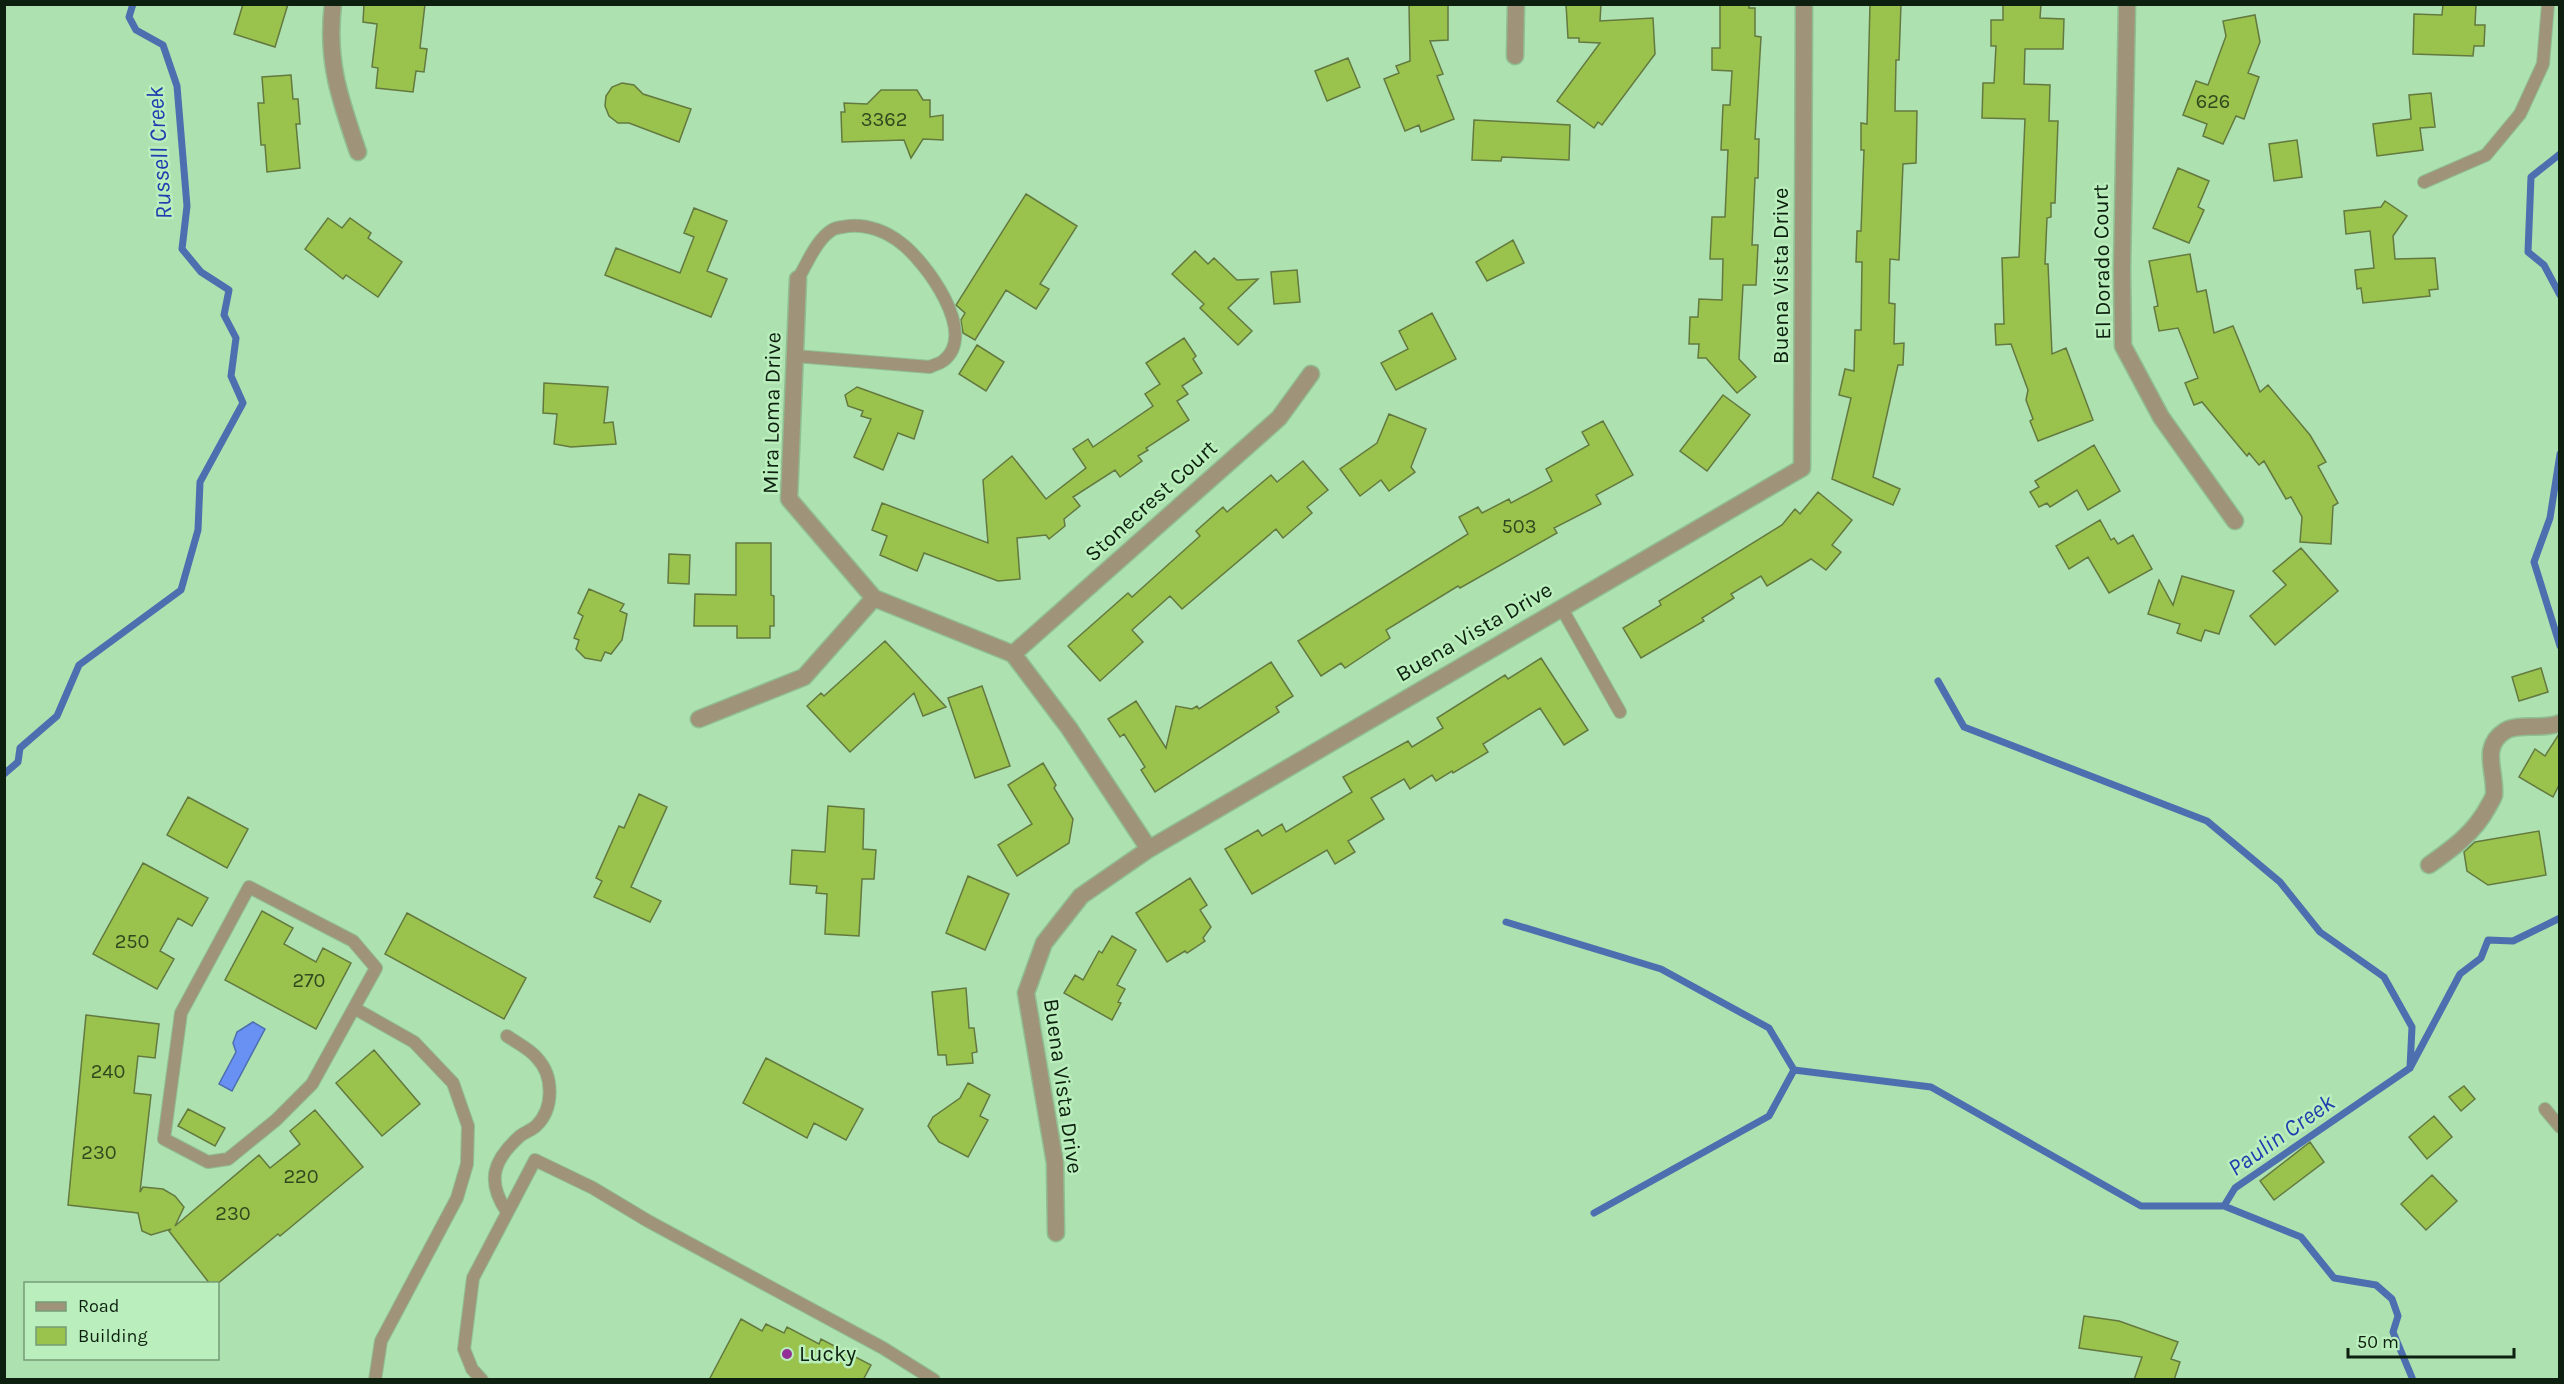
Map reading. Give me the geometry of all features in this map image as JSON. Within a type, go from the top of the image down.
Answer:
[{"type":"street","points":[[333,4],[329,35],[336,87],[358,152]]},
{"type":"street","points":[[1515,56],[1516,4]]},
{"type":"street","name":"Buena Vista Drive","points":[[1056,1233],[1055,1163],[1026,993],[1044,943],[1081,896],[1149,849],[1802,468],[1804,4]]},
{"type":"street","name":"El Dorado Court","points":[[2127,4],[2122,268],[2123,346],[2161,417],[2235,521]]},
{"type":"street","name":"Mira Loma Drive","points":[[798,279],[789,500],[874,598],[1013,654]]},
{"type":"street","name":"Stonecrest Court","points":[[1013,654],[1280,418],[1311,374]]},
{"type":"street","points":[[699,719],[804,677],[874,598]]},
{"type":"street","points":[[1013,654],[1069,728],[1149,849]]},
{"type":"street","points":[[2429,865],[2460,843],[2480,821],[2494,796],[2489,754],[2496,739],[2507,729],[2552,726],[2559,723]]},
{"type":"lane","points":[[2424,182],[2487,155],[2520,114],[2543,64],[2548,4]]},
{"type":"lane","points":[[795,356],[930,366],[943,361],[951,350],[954,338],[953,317],[939,288],[901,243],[875,228],[858,225],[834,228],[823,238],[798,279]]},
{"type":"lane","points":[[1561,607],[1620,712]]},
{"type":"lane","points":[[249,887],[352,941],[376,968],[354,1008],[312,1084],[276,1120],[228,1159],[208,1162],[164,1139],[181,1013],[249,887]]},
{"type":"lane","points":[[354,1008],[414,1041],[453,1083],[468,1126],[467,1164],[457,1198],[381,1341],[375,1380]]},
{"type":"lane","points":[[507,1036],[538,1058],[550,1082],[549,1103],[537,1126],[521,1135],[496,1166],[493,1183],[498,1199],[507,1212]]},
{"type":"lane","points":[[2545,1109],[2559,1127]]},
{"type":"lane","points":[[482,1380],[471,1369],[464,1349],[473,1278],[535,1160],[593,1188],[648,1221],[883,1348],[934,1380]]},
{"type":"water","points":[[253,1022],[265,1029],[232,1091],[219,1084],[236,1052],[233,1043],[237,1032]]},
{"type":"building","points":[[243,4],[288,4],[275,47],[234,34]]},
{"type":"building","points":[[364,4],[425,4],[420,48],[427,49],[424,72],[416,71],[413,92],[376,88],[378,68],[372,67],[377,24],[363,22]]},
{"type":"building","points":[[1409,4],[1448,4],[1448,40],[1430,41],[1443,74],[1437,76],[1454,119],[1421,132],[1419,125],[1405,131],[1384,79],[1399,73],[1396,66],[1410,61]]},
{"type":"building","points":[[1566,4],[1601,4],[1600,21],[1653,18],[1655,54],[1602,125],[1598,122],[1594,128],[1557,101],[1600,43],[1579,42],[1579,38],[1568,38]]},
{"type":"building","points":[[1720,4],[1749,4],[1749,8],[1755,8],[1755,36],[1761,37],[1755,139],[1759,139],[1758,178],[1755,178],[1752,245],[1758,245],[1756,285],[1743,285],[1739,359],[1756,377],[1737,393],[1706,358],[1698,358],[1699,344],[1689,344],[1690,317],[1698,317],[1699,299],[1722,300],[1723,259],[1710,259],[1712,217],[1725,217],[1728,150],[1721,150],[1723,105],[1730,105],[1732,71],[1712,70],[1712,48],[1720,48]]},
{"type":"building","points":[[1870,4],[1901,4],[1899,60],[1896,60],[1895,111],[1917,111],[1916,163],[1903,164],[1899,260],[1890,259],[1889,303],[1895,304],[1894,344],[1904,343],[1903,365],[1898,365],[1873,477],[1900,489],[1893,505],[1832,479],[1851,398],[1839,395],[1845,369],[1854,371],[1855,330],[1861,330],[1862,262],[1856,262],[1857,231],[1861,231],[1864,150],[1861,150],[1861,123],[1867,124]]},
{"type":"building","points":[[2003,4],[2041,4],[2040,18],[2064,19],[2063,49],[2025,49],[2024,84],[2050,85],[2049,121],[2058,121],[2055,203],[2051,203],[2051,217],[2047,218],[2045,264],[2048,264],[2052,354],[2066,348],[2093,420],[2038,441],[2030,421],[2033,419],[2026,400],[2028,390],[2011,344],[1996,345],[1995,324],[2004,324],[2002,258],[2019,257],[2025,119],[1982,118],[1983,83],[1994,83],[1996,46],[1991,46],[1991,20],[2003,20]]},
{"type":"building","points":[[2443,4],[2476,4],[2475,25],[2485,25],[2484,46],[2474,46],[2473,56],[2413,54],[2414,14],[2442,15]]},
{"type":"building","points":[[2255,15],[2260,42],[2248,73],[2259,77],[2244,119],[2236,116],[2223,144],[2203,136],[2207,124],[2183,115],[2196,81],[2208,85],[2226,36],[2223,21]]},
{"type":"building","points":[[1348,58],[1360,87],[1327,101],[1315,71]]},
{"type":"building","points":[[291,75],[293,99],[298,99],[300,124],[296,124],[300,168],[267,172],[265,145],[261,145],[258,103],[264,103],[262,77]]},
{"type":"building","points":[[622,83],[634,85],[643,94],[691,109],[679,142],[629,123],[618,123],[609,116],[605,106],[606,96],[612,87]]},
{"type":"building","points":[[881,90],[917,90],[923,100],[930,100],[930,117],[943,115],[943,140],[923,139],[911,158],[904,140],[842,142],[841,112],[845,112],[844,103],[867,104]]},
{"type":"building","points":[[2431,93],[2435,127],[2420,128],[2423,150],[2377,156],[2373,124],[2411,119],[2409,95]]},
{"type":"building","points":[[1474,120],[1570,125],[1569,160],[1502,157],[1501,161],[1472,160]]},
{"type":"building","points":[[2297,140],[2302,177],[2274,181],[2269,144]]},
{"type":"building","points":[[2178,168],[2209,181],[2198,207],[2204,210],[2189,243],[2153,228]]},
{"type":"building","points":[[1026,194],[1077,226],[1040,284],[1049,289],[1036,309],[1006,290],[975,340],[963,333],[961,320],[965,313],[956,305]]},
{"type":"building","points":[[2385,201],[2407,216],[2393,236],[2395,259],[2435,258],[2438,289],[2429,290],[2430,296],[2363,303],[2361,288],[2357,289],[2355,270],[2374,268],[2370,231],[2346,234],[2344,211],[2381,207]]},
{"type":"building","points":[[694,208],[727,221],[707,271],[727,279],[711,317],[605,275],[616,248],[680,273],[694,237],[684,233]]},
{"type":"building","points":[[328,218],[342,228],[350,218],[371,233],[368,238],[402,262],[378,297],[346,275],[343,279],[305,249]]},
{"type":"building","points":[[1513,240],[1524,263],[1487,281],[1476,262]]},
{"type":"building","points":[[1195,251],[1208,264],[1214,258],[1237,280],[1258,279],[1228,308],[1252,331],[1238,345],[1200,308],[1204,304],[1172,274]]},
{"type":"building","points":[[2190,254],[2197,292],[2206,290],[2214,333],[2233,326],[2260,392],[2268,385],[2310,435],[2326,462],[2318,466],[2338,503],[2333,506],[2331,544],[2300,542],[2302,517],[2291,497],[2286,499],[2264,461],[2259,465],[2249,453],[2247,456],[2202,402],[2194,405],[2185,383],[2198,378],[2178,328],[2159,331],[2154,307],[2158,306],[2149,261]]},
{"type":"building","points":[[1297,270],[1300,302],[1274,304],[1271,272]]},
{"type":"building","points":[[1432,313],[1456,359],[1396,390],[1381,363],[1408,349],[1399,331]]},
{"type":"building","points":[[1184,338],[1196,356],[1193,359],[1202,373],[1182,386],[1188,394],[1177,401],[1189,420],[1146,448],[1148,450],[1138,456],[1142,461],[1120,477],[1115,470],[1073,497],[1080,506],[1064,519],[1065,526],[1049,539],[1046,535],[1017,538],[1020,579],[998,581],[924,553],[917,571],[880,555],[887,536],[872,530],[882,503],[988,543],[983,480],[1012,456],[1046,499],[1086,468],[1073,449],[1088,439],[1093,447],[1153,406],[1145,394],[1160,384],[1146,363]]},
{"type":"building","points":[[977,345],[1004,362],[986,391],[959,374]]},
{"type":"building","points":[[544,383],[608,387],[604,423],[613,422],[616,444],[571,447],[554,444],[557,414],[543,413]]},
{"type":"building","points":[[857,387],[923,411],[914,439],[898,433],[883,470],[854,457],[871,419],[861,416],[863,411],[848,406],[845,395]]},
{"type":"building","points":[[1723,395],[1750,415],[1707,471],[1680,451]]},
{"type":"building","points":[[1389,414],[1426,429],[1411,467],[1415,472],[1389,491],[1381,480],[1360,496],[1340,469],[1377,443]]},
{"type":"building","points":[[1603,421],[1633,475],[1596,495],[1601,504],[1554,528],[1557,533],[1460,588],[1458,586],[1386,630],[1390,638],[1345,668],[1341,663],[1321,676],[1298,641],[1468,534],[1459,517],[1478,507],[1482,513],[1509,499],[1511,503],[1552,481],[1546,469],[1589,445],[1582,432]]},
{"type":"building","points":[[2094,445],[2120,491],[2088,510],[2077,490],[2050,507],[2047,503],[2039,507],[2030,492],[2039,487],[2035,481]]},
{"type":"building","points":[[1303,461],[1328,490],[1307,507],[1312,513],[1283,538],[1276,529],[1182,609],[1170,596],[1132,630],[1143,642],[1100,681],[1068,646],[1128,593],[1132,597],[1200,536],[1196,531],[1223,507],[1227,512],[1271,475],[1277,482]]},
{"type":"building","points":[[1818,492],[1852,520],[1832,545],[1841,552],[1826,570],[1811,559],[1767,586],[1761,576],[1731,594],[1734,598],[1702,618],[1704,621],[1641,658],[1623,628],[1661,605],[1659,601],[1782,525],[1795,509],[1800,514]]},
{"type":"building","points":[[2100,520],[2111,540],[2114,538],[2118,544],[2133,535],[2152,569],[2109,593],[2088,557],[2069,569],[2056,546]]},
{"type":"building","points":[[736,543],[771,543],[771,595],[774,596],[774,626],[770,626],[770,638],[737,638],[737,626],[694,626],[695,594],[736,595]]},
{"type":"building","points":[[2301,548],[2338,591],[2275,645],[2250,616],[2286,585],[2273,571]]},
{"type":"building","points":[[669,554],[690,555],[689,584],[668,583]]},
{"type":"building","points":[[2182,576],[2234,591],[2219,634],[2205,630],[2201,641],[2177,633],[2180,624],[2148,614],[2159,580],[2173,605]]},
{"type":"building","points":[[589,589],[624,604],[620,611],[627,614],[622,640],[611,654],[605,652],[601,661],[585,658],[576,649],[579,640],[574,638],[583,616],[578,613]]},
{"type":"building","points":[[885,641],[946,707],[923,716],[914,693],[850,752],[807,706],[821,693],[824,696]]},
{"type":"building","points":[[1541,658],[1588,730],[1564,745],[1540,708],[1483,744],[1488,752],[1453,773],[1452,771],[1436,781],[1432,775],[1410,789],[1404,779],[1371,798],[1384,819],[1348,841],[1355,852],[1335,864],[1327,850],[1252,894],[1225,849],[1258,830],[1262,836],[1282,824],[1286,832],[1352,792],[1343,777],[1408,741],[1412,747],[1443,728],[1437,718],[1505,675],[1508,679]]},
{"type":"building","points":[[1271,662],[1293,696],[1276,707],[1279,712],[1155,792],[1141,770],[1145,767],[1124,734],[1120,737],[1108,719],[1136,701],[1166,748],[1176,706],[1192,709],[1197,706],[1199,709]]},
{"type":"building","points":[[2541,668],[2548,692],[2519,701],[2512,677]]},
{"type":"building","points":[[982,686],[1010,766],[975,778],[948,698]]},
{"type":"building","points":[[2559,734],[2559,785],[2553,797],[2519,777],[2535,749],[2545,756]]},
{"type":"building","points":[[1043,763],[1056,785],[1054,788],[1073,819],[1069,843],[1017,876],[998,845],[1032,824],[1008,785]]},
{"type":"building","points":[[639,794],[667,807],[631,887],[661,901],[650,922],[594,897],[602,881],[596,878],[619,826],[624,828]]},
{"type":"building","points":[[188,797],[248,829],[227,868],[167,835]]},
{"type":"building","points":[[828,806],[864,809],[863,849],[876,850],[874,879],[862,879],[859,936],[825,934],[827,894],[816,893],[817,886],[790,884],[792,850],[825,852]]},
{"type":"building","points":[[2539,831],[2546,875],[2488,885],[2467,871],[2464,852],[2475,842]]},
{"type":"building","points":[[143,863],[208,898],[192,926],[178,918],[160,951],[174,959],[157,989],[93,954]]},
{"type":"building","points":[[968,876],[1009,894],[985,950],[946,933]]},
{"type":"building","points":[[1190,878],[1207,905],[1200,910],[1211,927],[1203,938],[1205,941],[1167,962],[1136,913]]},
{"type":"building","points":[[262,911],[293,928],[284,944],[316,962],[323,948],[351,963],[316,1029],[225,980]]},
{"type":"building","points":[[407,913],[526,978],[504,1019],[385,954]]},
{"type":"building","points":[[1112,936],[1136,950],[1117,985],[1125,989],[1112,1020],[1064,993],[1075,975],[1083,980],[1099,951],[1102,953]]},
{"type":"building","points":[[966,988],[969,1028],[974,1028],[977,1052],[972,1053],[973,1063],[947,1065],[946,1055],[938,1055],[932,992]]},
{"type":"building","points":[[86,1015],[159,1024],[155,1058],[138,1056],[134,1093],[151,1095],[140,1192],[143,1187],[163,1189],[175,1196],[184,1207],[175,1226],[259,1155],[270,1168],[300,1144],[290,1131],[315,1110],[363,1167],[280,1236],[278,1234],[219,1282],[208,1282],[169,1231],[171,1229],[151,1235],[142,1231],[138,1213],[68,1205]]},
{"type":"building","points":[[374,1050],[420,1104],[382,1136],[336,1083]]},
{"type":"building","points":[[766,1058],[863,1109],[846,1140],[814,1123],[807,1138],[743,1103]]},
{"type":"building","points":[[968,1083],[990,1095],[980,1116],[988,1120],[968,1157],[939,1142],[928,1126],[933,1117],[960,1098]]},
{"type":"building","points":[[2464,1086],[2475,1099],[2461,1111],[2449,1097]]},
{"type":"building","points":[[188,1109],[225,1128],[215,1146],[178,1126]]},
{"type":"building","points":[[2434,1116],[2452,1137],[2427,1159],[2409,1137]]},
{"type":"building","points":[[2310,1142],[2324,1162],[2274,1200],[2260,1181]]},
{"type":"building","points":[[2432,1175],[2457,1201],[2426,1230],[2401,1204]]},
{"type":"building","points":[[2084,1316],[2119,1321],[2178,1342],[2171,1359],[2180,1362],[2174,1380],[2134,1380],[2142,1357],[2079,1348]]},
{"type":"building","name":"Lucky","points":[[741,1319],[762,1331],[766,1324],[784,1333],[787,1327],[819,1344],[821,1339],[871,1365],[863,1380],[709,1380]]},
{"type":"waterway","name":"Russell Creek","points":[[4,774],[18,762],[20,748],[57,716],[79,665],[181,590],[198,530],[200,482],[243,403],[231,376],[236,338],[224,315],[229,290],[201,272],[182,249],[187,206],[177,86],[163,45],[136,30],[129,17],[133,4]]},
{"type":"waterway","name":"Paulin Creek","points":[[2560,154],[2531,177],[2528,252],[2544,265],[2560,295]]},
{"type":"waterway","name":"Paulin Creek","points":[[2560,454],[2550,518],[2534,562],[2560,646]]},
{"type":"waterway","points":[[1938,681],[1964,727],[2207,821],[2280,882],[2320,932],[2384,977],[2412,1027],[2410,1068]]},
{"type":"waterway","name":"Paulin Creek","points":[[2224,1206],[2235,1188],[2410,1068],[2460,974],[2481,958],[2488,940],[2513,941],[2560,918]]},
{"type":"waterway","points":[[1506,922],[1661,969],[1769,1028],[1794,1070]]},
{"type":"waterway","points":[[1594,1213],[1769,1116],[1794,1070],[1931,1087],[2141,1206],[2224,1206],[2301,1237],[2334,1278],[2376,1285],[2392,1299],[2398,1316],[2393,1332],[2413,1380]]},
{"type":"place","name":"Lucky","points":[[787,1354]]}]
